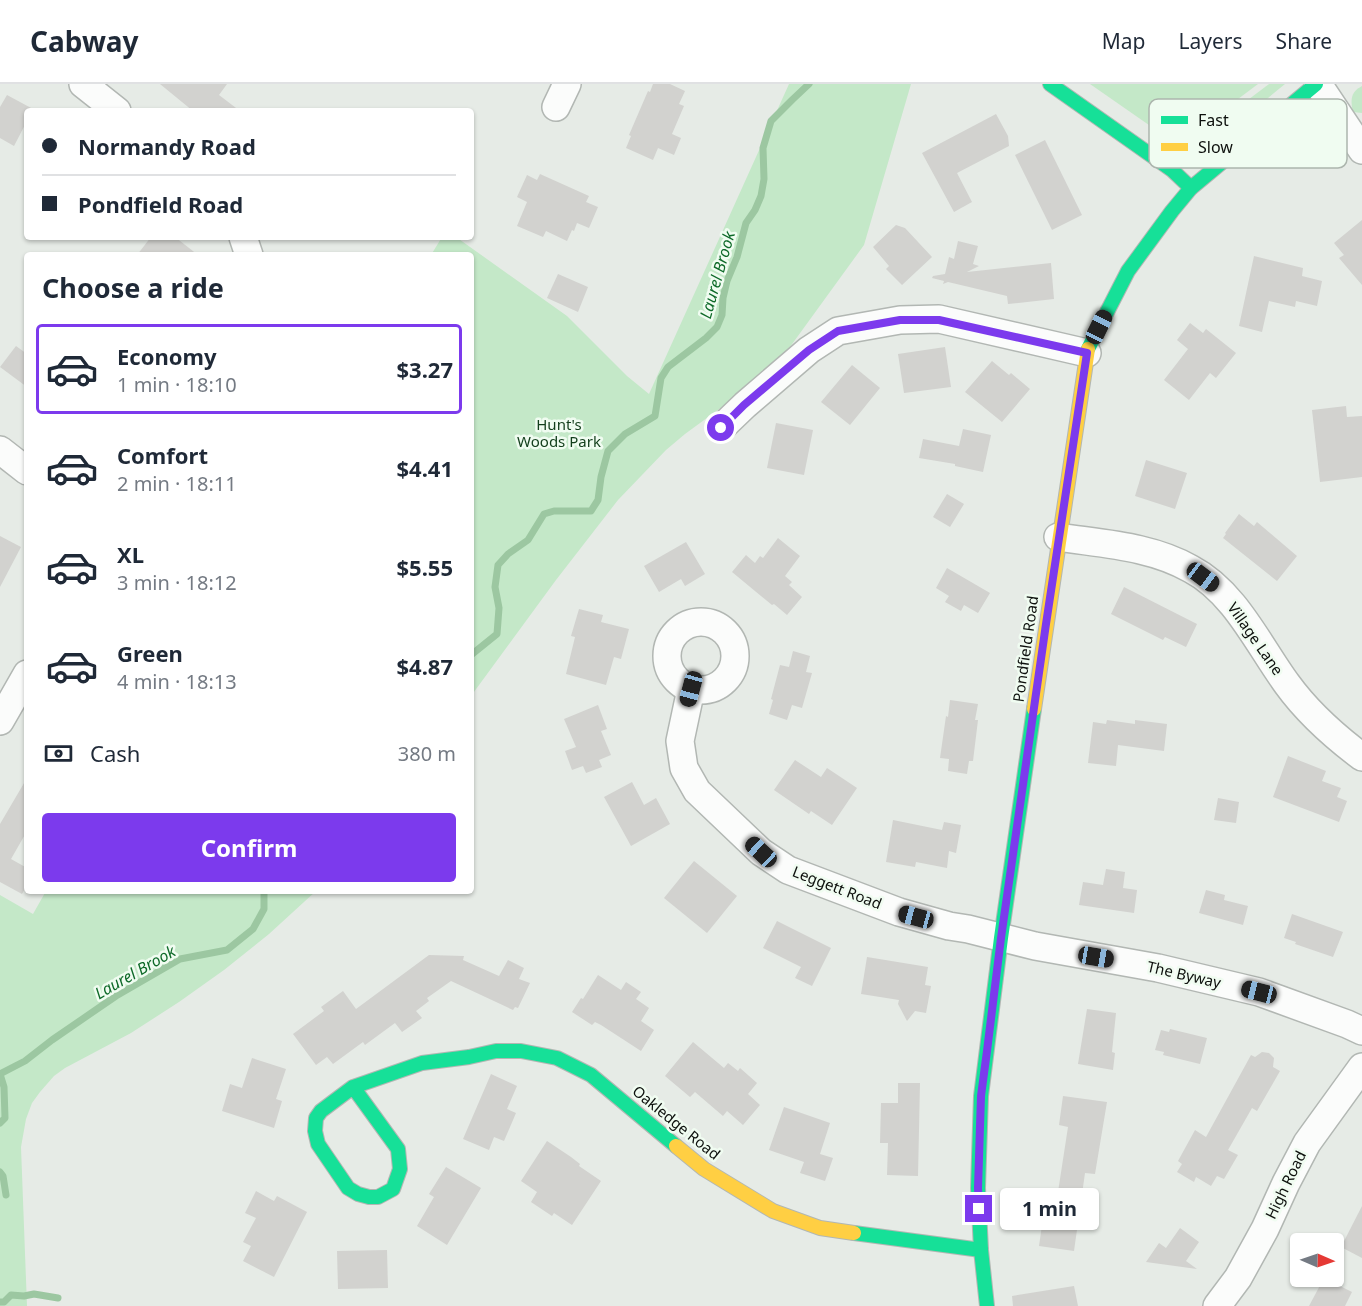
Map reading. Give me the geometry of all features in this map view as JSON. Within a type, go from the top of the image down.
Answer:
[{"type":"street","points":[[82,84],[113,108]]},
{"type":"street","points":[[1050,84],[1149,154]]},
{"type":"street","points":[[1317,84],[1327,99]]},
{"type":"street","name":"Pondfield Road","points":[[1299,99],[1317,84]]},
{"type":"street","points":[[1347,128],[1362,150]]},
{"type":"street","points":[[1169,168],[1191,188]]},
{"type":"street","name":"Pondfield Road","points":[[987,1306],[978,1188],[981,1096],[1058,537],[1087,353],[1128,271],[1191,188],[1215,168]]},
{"type":"street","points":[[721,428],[744,405],[809,350],[838,331],[892,321],[939,320],[1087,353]]},
{"type":"street","points":[[0,450],[24,469]]},
{"type":"street","name":"Village Lane","points":[[1058,537],[1142,550],[1173,560],[1193,570],[1214,585],[1240,613],[1287,684],[1307,709],[1326,728],[1362,757]]},
{"type":"street","points":[[0,721],[24,679]]},
{"type":"street","name":"Leggett Road","points":[[691,689],[680,741],[684,768],[697,791],[761,852],[788,870],[899,912],[1001,938]]},
{"type":"street","name":"The Byway","points":[[1001,938],[1158,968],[1259,992],[1362,1031]]},
{"type":"street","name":"Oakledge Road","points":[[352,1087],[398,1149],[400,1160],[401,1169],[393,1189],[378,1197],[369,1197],[348,1188],[318,1144],[315,1131],[316,1118],[321,1111],[352,1087],[422,1063],[496,1051],[521,1051],[557,1058],[591,1075],[704,1169],[773,1211],[820,1228],[981,1251]]},
{"type":"street","name":"High Road","points":[[1217,1306],[1238,1278],[1307,1143],[1362,1067]]},
{"type":"green space","name":"Hunt's Woods Park","points":[[789,84],[911,84],[864,245],[774,369],[685,434],[666,450],[618,500],[474,692],[474,252],[433,252],[440,240],[460,240],[567,316],[627,376],[649,394]]},
{"type":"green space","points":[[1090,84],[1258,84],[1238,99],[1149,99],[1149,125]]},
{"type":"green space","points":[[1269,84],[1285,84],[1267,99],[1249,99]]},
{"type":"green space","points":[[1362,86],[1362,113],[1353,112],[1352,96]]},
{"type":"green space","points":[[44,894],[313,894],[269,934],[224,970],[131,1033],[65,1068],[54,1076],[40,1092],[32,1103],[26,1119],[21,1147],[27,1306],[0,1306],[0,895],[33,914]]},
{"type":"building","points":[[160,84],[227,84],[219,95],[236,108],[189,108]]},
{"type":"building","points":[[653,84],[670,84],[685,91],[679,104],[684,106],[672,134],[681,138],[674,155],[658,148],[653,160],[626,148],[631,136],[629,135]]},
{"type":"building","points":[[7,95],[31,108],[24,108],[24,127],[14,146],[0,138],[0,107]]},
{"type":"building","points":[[996,114],[1008,136],[1009,146],[957,173],[972,202],[954,212],[922,153]]},
{"type":"building","points":[[1045,140],[1082,215],[1052,230],[1015,155]]},
{"type":"building","points":[[540,174],[589,196],[586,202],[598,207],[589,228],[577,223],[567,241],[546,231],[543,237],[517,226],[527,202],[517,197],[527,175],[537,180]]},
{"type":"building","points":[[1362,220],[1362,285],[1339,258],[1344,255],[1334,243]]},
{"type":"building","points":[[896,225],[905,228],[932,257],[902,285],[886,269],[889,266],[873,247]]},
{"type":"building","points":[[149,240],[179,240],[194,252],[139,252]]},
{"type":"building","points":[[958,241],[978,246],[973,264],[979,266],[967,272],[1051,263],[1054,299],[1008,304],[1007,296],[948,282],[943,284],[944,281],[932,278],[945,274],[949,257],[954,259]]},
{"type":"building","points":[[1254,256],[1303,268],[1302,276],[1322,281],[1317,306],[1296,301],[1295,307],[1269,301],[1262,332],[1239,326]]},
{"type":"building","points":[[558,274],[588,287],[578,312],[547,298]]},
{"type":"building","points":[[1190,323],[1203,333],[1206,329],[1236,353],[1216,378],[1210,373],[1189,400],[1164,380],[1188,349],[1177,340]]},
{"type":"building","points":[[16,346],[24,352],[24,385],[0,367]]},
{"type":"building","points":[[945,347],[951,387],[904,393],[898,354]]},
{"type":"building","points":[[992,361],[1030,389],[1002,422],[965,392]]},
{"type":"building","points":[[852,365],[880,388],[850,425],[821,402]]},
{"type":"building","points":[[1346,406],[1347,417],[1362,416],[1362,477],[1320,482],[1312,410]]},
{"type":"building","points":[[776,423],[813,430],[804,475],[767,468]]},
{"type":"building","points":[[963,429],[991,435],[983,472],[955,466],[955,464],[919,458],[923,439],[959,446]]},
{"type":"building","points":[[1146,460],[1187,473],[1175,509],[1135,496]]},
{"type":"building","points":[[947,494],[964,504],[950,527],[933,517]]},
{"type":"building","points":[[1239,514],[1254,526],[1257,522],[1297,556],[1277,581],[1223,538]]},
{"type":"building","points":[[0,536],[21,547],[0,587]]},
{"type":"building","points":[[778,538],[800,556],[785,576],[792,582],[789,585],[802,597],[787,615],[732,572],[746,555],[755,563],[760,556],[763,558]]},
{"type":"building","points":[[686,542],[705,574],[685,586],[681,579],[659,592],[644,566]]},
{"type":"building","points":[[947,568],[990,593],[978,613],[964,605],[961,611],[945,602],[949,596],[936,588]]},
{"type":"building","points":[[1124,587],[1197,624],[1186,647],[1165,637],[1163,640],[1111,614]]},
{"type":"building","points":[[579,609],[603,615],[601,622],[629,629],[621,659],[614,657],[606,685],[566,674],[575,637],[571,636]]},
{"type":"building","points":[[793,651],[810,656],[806,672],[812,673],[802,708],[792,705],[787,720],[769,714],[780,665],[789,667]]},
{"type":"building","points":[[950,700],[978,704],[973,761],[969,761],[967,774],[948,771],[949,759],[940,758]]},
{"type":"building","points":[[598,705],[607,729],[601,731],[611,755],[599,760],[602,767],[586,773],[583,766],[572,770],[565,751],[576,747],[564,719]]},
{"type":"building","points":[[1107,720],[1135,724],[1135,720],[1167,724],[1164,751],[1118,745],[1116,766],[1088,763],[1093,722],[1106,724]]},
{"type":"building","points":[[1288,756],[1326,771],[1322,781],[1341,788],[1337,797],[1347,801],[1339,822],[1273,797]]},
{"type":"building","points":[[795,760],[821,777],[827,768],[857,788],[832,825],[811,811],[809,814],[774,790]]},
{"type":"building","points":[[632,782],[644,805],[656,798],[670,824],[631,846],[604,797]]},
{"type":"building","points":[[24,783],[24,836],[11,859],[24,866],[22,894],[0,882],[0,824]]},
{"type":"building","points":[[1218,798],[1239,802],[1236,823],[1214,820]]},
{"type":"building","points":[[893,820],[942,830],[944,822],[961,825],[956,853],[949,851],[947,868],[916,862],[915,867],[886,862]]},
{"type":"building","points":[[694,861],[737,896],[707,933],[664,898]]},
{"type":"building","points":[[1106,869],[1125,872],[1123,888],[1137,890],[1134,913],[1079,905],[1083,882],[1103,885]]},
{"type":"building","points":[[1206,890],[1225,895],[1224,900],[1248,906],[1243,925],[1199,913]]},
{"type":"building","points":[[1292,914],[1343,932],[1333,957],[1284,938]]},
{"type":"building","points":[[777,921],[831,948],[812,986],[795,978],[801,967],[763,948]]},
{"type":"building","points":[[429,955],[464,956],[463,960],[499,976],[508,960],[524,968],[519,979],[530,983],[518,1008],[515,1007],[513,1010],[451,981],[427,998],[429,1001],[416,1011],[422,1018],[402,1032],[395,1023],[365,1045],[363,1042],[333,1064],[327,1057],[316,1065],[293,1034],[324,1011],[321,1007],[343,991],[356,1009]]},
{"type":"building","points":[[867,957],[928,967],[925,985],[931,986],[926,1013],[915,1011],[907,1021],[898,1004],[899,1000],[861,994]]},
{"type":"building","points":[[598,975],[621,990],[626,982],[641,992],[636,999],[649,1008],[641,1021],[654,1030],[641,1051],[601,1025],[595,1022],[592,1025],[572,1012]]},
{"type":"building","points":[[1087,1009],[1116,1013],[1112,1052],[1115,1053],[1113,1070],[1078,1064]]},
{"type":"building","points":[[1170,1029],[1207,1038],[1200,1064],[1163,1055],[1164,1052],[1155,1050],[1161,1030],[1169,1032]]},
{"type":"building","points":[[693,1042],[724,1068],[728,1063],[738,1071],[740,1068],[757,1083],[748,1094],[760,1105],[743,1125],[727,1111],[723,1116],[695,1092],[690,1097],[665,1076]]},
{"type":"building","points":[[1262,1052],[1269,1053],[1274,1058],[1273,1067],[1280,1071],[1257,1111],[1252,1108],[1228,1150],[1238,1155],[1224,1179],[1217,1176],[1211,1186],[1196,1177],[1194,1182],[1177,1172],[1182,1164],[1178,1161],[1195,1130],[1206,1137],[1251,1055],[1255,1057]]},
{"type":"building","points":[[252,1058],[286,1069],[276,1099],[282,1101],[274,1128],[222,1111],[230,1084],[242,1088]]},
{"type":"building","points":[[491,1074],[517,1086],[507,1109],[516,1113],[504,1141],[494,1137],[489,1150],[463,1139]]},
{"type":"building","points":[[898,1083],[920,1083],[918,1176],[887,1175],[888,1143],[880,1143],[881,1103],[898,1103]]},
{"type":"building","points":[[1063,1096],[1107,1102],[1095,1174],[1085,1173],[1074,1251],[1039,1246],[1047,1190],[1058,1192],[1068,1127],[1059,1125]]},
{"type":"building","points":[[784,1107],[830,1123],[820,1154],[833,1158],[825,1181],[800,1173],[804,1162],[769,1150]]},
{"type":"building","points":[[547,1141],[601,1181],[572,1225],[554,1213],[552,1216],[531,1202],[537,1192],[521,1181]]},
{"type":"building","points":[[446,1167],[481,1188],[447,1245],[417,1226],[434,1197],[429,1194]]},
{"type":"building","points":[[256,1191],[274,1201],[277,1196],[307,1212],[274,1277],[243,1261],[251,1246],[243,1242],[256,1218],[245,1213]]},
{"type":"building","points":[[1362,1206],[1362,1258],[1344,1249],[1344,1241]]},
{"type":"building","points":[[1180,1228],[1199,1242],[1186,1261],[1197,1269],[1146,1262],[1159,1243],[1166,1248]]},
{"type":"building","points":[[387,1250],[388,1288],[338,1289],[337,1251]]},
{"type":"building","points":[[1074,1286],[1078,1306],[1013,1306],[1012,1296]]},
{"type":"building","points":[[1319,1287],[1342,1287],[1352,1292],[1345,1306],[1309,1306]]},
{"type":"waterway","name":"Laurel Brook","points":[[474,653],[497,634],[499,608],[495,587],[498,565],[508,554],[528,540],[544,514],[554,511],[591,511],[598,500],[608,451],[625,434],[655,416],[661,378],[668,367],[717,327],[722,315],[727,281],[737,257],[746,223],[761,196],[764,179],[763,148],[771,121],[809,84]]},
{"type":"waterway","name":"Laurel Brook","points":[[0,1074],[25,1061],[116,996],[180,959],[227,950],[253,929],[264,909],[264,894]]},
{"type":"waterway","points":[[0,1074],[4,1087],[5,1118],[0,1123]]},
{"type":"waterway","points":[[0,1172],[3,1176],[6,1195]]},
{"type":"waterway","points":[[0,1302],[4,1302],[11,1295],[34,1294],[58,1298]]},
{"type":"traffic: fast","points":[[1050,84],[1149,154]]},
{"type":"traffic: fast","points":[[1298,99],[1316,84]]},
{"type":"traffic: fast","points":[[1169,168],[1191,188]]},
{"type":"traffic: fast","points":[[1088,349],[1128,271],[1191,188],[1215,168]]},
{"type":"traffic: fast","points":[[987,1306],[978,1188],[981,1096],[1034,709]]},
{"type":"traffic: fast","points":[[353,1087],[398,1149],[400,1169],[393,1189],[378,1197],[369,1197],[348,1188],[318,1144],[315,1131],[316,1118],[321,1111],[353,1087],[422,1063],[496,1051],[521,1051],[557,1058],[591,1075],[676,1146]]},
{"type":"traffic: fast","points":[[854,1233],[981,1250]]},
{"type":"traffic: slow","points":[[1034,709],[1088,349]]},
{"type":"traffic: slow","points":[[676,1146],[704,1169],[773,1211],[820,1228],[854,1233]]},
{"type":"route","points":[[721,428],[744,405],[809,350],[838,331],[900,320],[939,320],[1087,353],[1058,537],[981,1096],[979,1209]]}]
